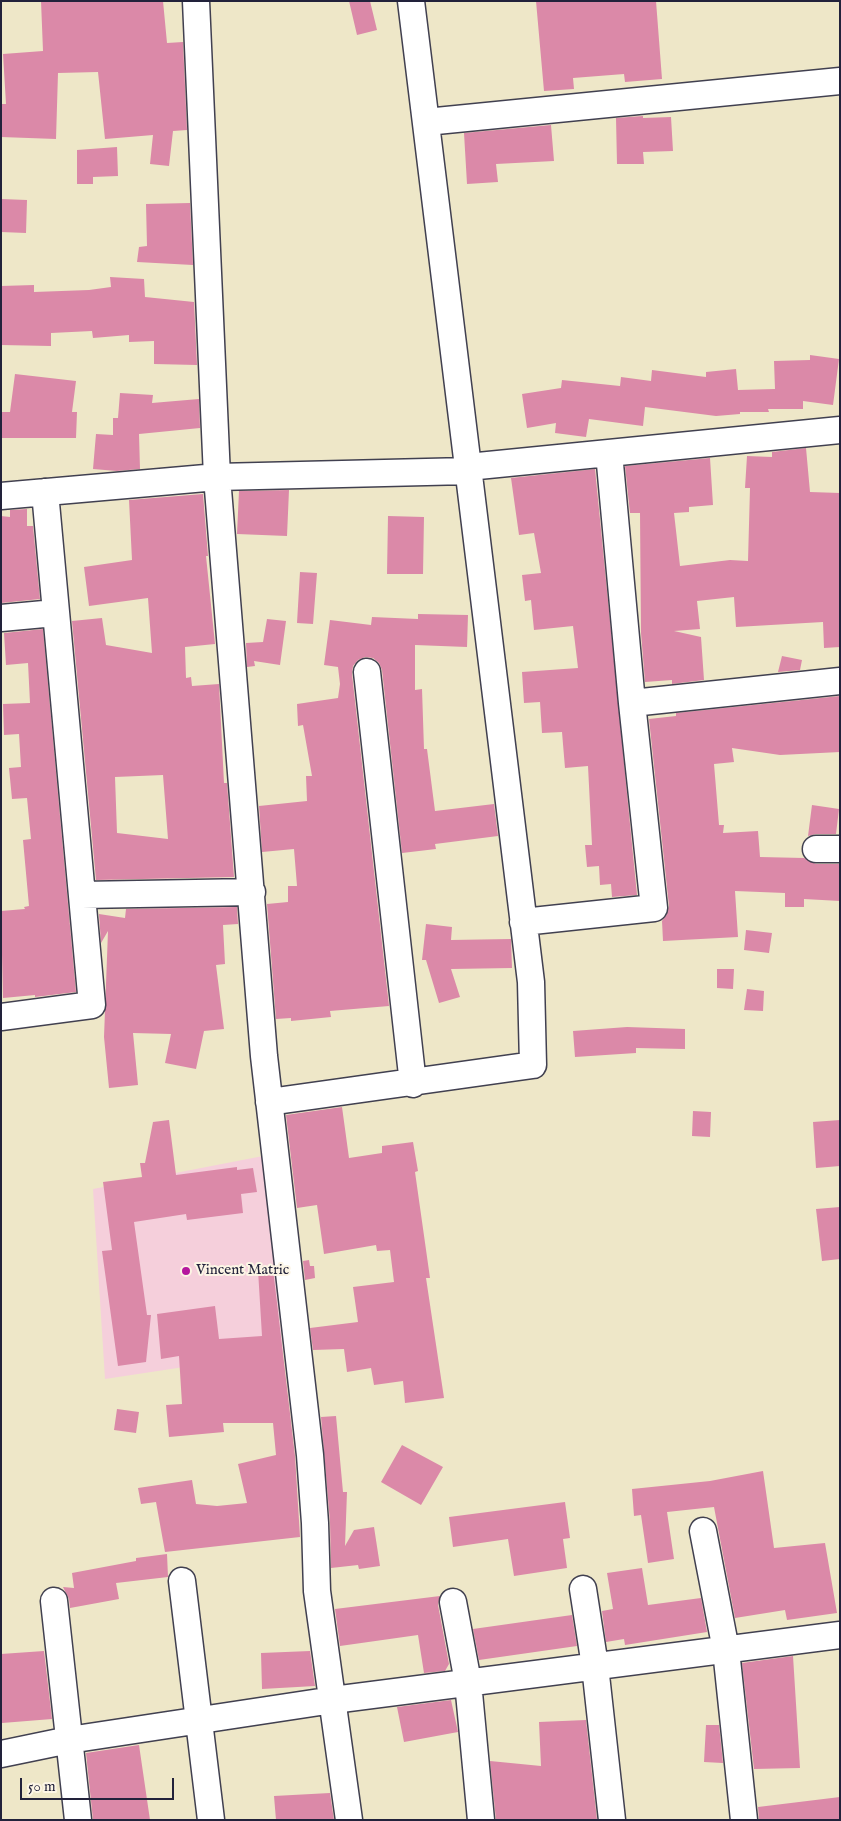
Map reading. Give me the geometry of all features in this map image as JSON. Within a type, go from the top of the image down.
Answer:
[{"type":"street","points":[[196,1],[218,476],[269,1102],[310,1455],[315,1523],[316,1591],[349,1820]]},
{"type":"street","points":[[269,1102],[413,1084],[533,1065],[531,982],[411,1]]},
{"type":"street","points":[[426,122],[840,81]]},
{"type":"street","points":[[1,496],[218,476],[468,469],[840,430]]},
{"type":"street","points":[[523,922],[654,908],[632,703],[609,453]]},
{"type":"street","points":[[1,1017],[92,1005],[45,492]]},
{"type":"street","points":[[1,618],[55,613]]},
{"type":"street","points":[[367,672],[413,1084]]},
{"type":"street","points":[[632,703],[840,681]]},
{"type":"street","points":[[82,895],[252,892]]},
{"type":"street","points":[[703,1531],[726,1650],[744,1820]]},
{"type":"street","points":[[182,1581],[211,1820]]},
{"type":"street","points":[[582,1588],[595,1666],[612,1820]]},
{"type":"street","points":[[54,1601],[78,1820]]},
{"type":"street","points":[[453,1602],[468,1682],[481,1820]]},
{"type":"street","points":[[1,1754],[69,1740],[332,1700],[840,1635]]},
{"type":"shaded area","name":"Vincent Matric","points":[[263,1156],[283,1352],[105,1379],[93,1189]]},
{"type":"building","points":[[41,1],[163,1],[167,43],[183,42],[187,130],[173,131],[169,166],[150,164],[153,135],[105,139],[98,72],[58,73],[56,139],[1,137],[1,104],[6,104],[3,54],[43,51]]},
{"type":"building","points":[[349,1],[370,1],[377,30],[357,35]]},
{"type":"building","points":[[536,1],[656,1],[662,79],[625,82],[624,74],[573,78],[574,89],[544,91]]},
{"type":"building","points":[[643,116],[643,118],[671,117],[673,151],[643,152],[644,164],[617,164],[616,118]]},
{"type":"building","points":[[551,125],[554,161],[496,164],[498,182],[467,184],[464,133]]},
{"type":"building","points":[[117,147],[118,176],[93,177],[93,184],[77,184],[77,150]]},
{"type":"building","points":[[1,199],[27,200],[26,233],[1,232]]},
{"type":"building","points":[[190,203],[193,265],[137,262],[139,247],[147,246],[146,204]]},
{"type":"building","points":[[110,277],[144,279],[145,297],[194,302],[197,365],[154,364],[154,341],[129,342],[129,335],[93,338],[92,331],[51,333],[51,346],[1,345],[1,286],[34,285],[34,292],[89,290],[111,287]]},
{"type":"building","points":[[810,355],[839,359],[833,405],[803,401],[803,409],[768,409],[769,412],[740,412],[740,414],[716,416],[645,407],[643,426],[589,419],[586,437],[555,433],[556,423],[527,428],[522,394],[561,388],[562,380],[620,386],[621,377],[651,381],[652,370],[706,377],[706,372],[736,369],[738,390],[775,389],[774,361],[810,360]]},
{"type":"building","points":[[15,374],[76,381],[72,412],[77,412],[76,438],[2,438],[2,412],[10,412]]},
{"type":"building","points":[[120,393],[153,395],[152,403],[199,399],[200,428],[139,434],[140,469],[117,471],[93,469],[96,434],[113,435],[113,418],[118,418]]},
{"type":"building","points":[[806,448],[810,492],[840,493],[840,647],[824,648],[823,622],[736,627],[734,597],[697,601],[700,629],[674,631],[701,637],[704,680],[672,684],[672,680],[645,682],[641,633],[640,513],[630,513],[625,466],[710,458],[713,505],[689,507],[689,512],[674,513],[680,566],[730,560],[748,561],[750,488],[745,488],[747,456],[772,457],[772,452]]},
{"type":"building","points":[[595,469],[637,895],[612,897],[611,884],[600,885],[599,866],[587,867],[585,845],[592,845],[588,766],[565,768],[562,732],[542,733],[540,702],[524,703],[522,672],[578,668],[573,626],[534,630],[531,600],[525,601],[522,575],[541,573],[534,533],[519,535],[511,478]]},
{"type":"building","points":[[289,490],[287,536],[237,534],[239,491]]},
{"type":"building","points":[[203,494],[208,556],[206,556],[215,644],[185,647],[186,678],[191,677],[192,686],[219,684],[224,783],[227,783],[234,877],[96,880],[72,621],[102,618],[106,645],[152,653],[148,598],[89,606],[84,567],[132,560],[129,500]],"holes":[[[163,775],[168,839],[117,833],[115,777]]]},
{"type":"building","points":[[27,509],[27,526],[33,526],[40,599],[1,603],[1,516],[10,517],[10,510]]},
{"type":"building","points":[[388,516],[424,517],[423,574],[387,574]]},
{"type":"building","points":[[300,572],[317,573],[313,624],[297,623]]},
{"type":"building","points":[[418,614],[468,615],[467,647],[415,645],[415,690],[422,689],[424,749],[427,749],[435,811],[494,804],[498,836],[435,844],[436,849],[402,853],[382,670],[379,663],[373,658],[365,657],[358,660],[353,666],[352,674],[389,1006],[330,1011],[331,1017],[291,1021],[291,1018],[276,1019],[267,904],[288,902],[288,886],[297,886],[294,849],[262,852],[259,806],[307,801],[306,776],[312,776],[303,725],[298,726],[297,704],[338,698],[340,684],[338,667],[324,665],[330,620],[371,625],[372,617],[418,619]]},
{"type":"building","points":[[267,619],[286,621],[280,665],[254,661],[255,666],[247,667],[246,643],[263,642]]},
{"type":"building","points":[[43,629],[76,992],[35,997],[35,995],[3,998],[1,911],[25,909],[24,907],[29,906],[23,840],[31,839],[27,798],[12,799],[9,768],[21,767],[19,734],[4,735],[3,704],[30,703],[28,663],[6,665],[4,633]]},
{"type":"building","points":[[782,656],[802,660],[800,670],[778,672]]},
{"type":"building","points":[[840,696],[840,752],[780,755],[732,748],[734,762],[714,764],[719,825],[724,825],[723,833],[758,831],[760,857],[804,858],[816,864],[840,864],[840,901],[804,899],[804,907],[785,907],[785,893],[735,891],[738,937],[663,941],[662,921],[667,914],[669,906],[649,719],[676,716],[676,713]]},
{"type":"building","points":[[812,805],[839,809],[836,834],[808,836]]},
{"type":"building","points":[[237,907],[238,924],[223,925],[225,964],[216,965],[224,1029],[204,1031],[196,1069],[165,1063],[171,1034],[133,1033],[138,1085],[109,1088],[104,1037],[108,931],[101,943],[99,914],[125,918],[126,909]]},
{"type":"building","points":[[426,924],[452,927],[451,940],[511,939],[512,968],[451,969],[460,997],[439,1003],[426,960],[422,960]]},
{"type":"building","points":[[746,930],[772,933],[769,953],[744,950]]},
{"type":"building","points":[[717,969],[734,969],[733,989],[717,988]]},
{"type":"building","points":[[747,989],[764,991],[763,1011],[744,1010]]},
{"type":"building","points":[[627,1027],[685,1029],[685,1049],[636,1048],[636,1053],[575,1057],[573,1031]]},
{"type":"building","points":[[342,1107],[349,1158],[382,1153],[382,1146],[413,1142],[418,1171],[415,1172],[430,1278],[426,1278],[444,1398],[405,1403],[403,1381],[374,1385],[371,1368],[347,1372],[344,1349],[313,1350],[310,1328],[358,1322],[353,1287],[394,1282],[390,1250],[377,1251],[376,1245],[324,1254],[317,1205],[297,1208],[286,1115]]},
{"type":"building","points":[[693,1111],[711,1112],[710,1137],[692,1136]]},
{"type":"building","points":[[169,1120],[176,1175],[237,1167],[237,1170],[253,1168],[257,1192],[241,1194],[243,1213],[187,1220],[186,1214],[134,1222],[147,1315],[151,1315],[146,1362],[118,1366],[102,1251],[112,1250],[103,1182],[142,1177],[140,1163],[145,1163],[153,1122]]},
{"type":"building","points":[[840,1120],[840,1166],[816,1168],[813,1122]]},
{"type":"building","points":[[840,1207],[840,1259],[822,1261],[816,1209]]},
{"type":"building","points":[[309,1260],[310,1266],[314,1266],[315,1278],[305,1280],[303,1261]]},
{"type":"building","points":[[273,1269],[295,1456],[300,1537],[165,1552],[156,1502],[141,1504],[138,1488],[192,1480],[196,1504],[217,1506],[247,1503],[238,1464],[276,1455],[273,1423],[223,1423],[224,1432],[169,1437],[166,1405],[182,1404],[179,1356],[161,1359],[157,1314],[215,1306],[219,1339],[262,1336],[258,1270]]},
{"type":"building","points":[[117,1409],[139,1412],[136,1433],[114,1430]]},
{"type":"building","points":[[336,1416],[343,1492],[347,1492],[345,1546],[354,1530],[374,1527],[380,1566],[359,1569],[358,1565],[331,1568],[330,1522],[321,1417]]},
{"type":"building","points":[[402,1445],[443,1467],[421,1505],[381,1482]]},
{"type":"building","points":[[763,1471],[774,1548],[825,1543],[837,1613],[787,1620],[785,1610],[735,1618],[714,1507],[667,1512],[674,1559],[648,1563],[641,1515],[634,1516],[632,1489],[710,1481]]},
{"type":"building","points":[[565,1502],[570,1538],[563,1539],[567,1568],[514,1576],[508,1539],[453,1547],[449,1517]]},
{"type":"building","points":[[167,1554],[168,1577],[116,1583],[119,1599],[70,1608],[69,1599],[63,1587],[74,1588],[72,1573],[136,1561],[136,1558]]},
{"type":"building","points":[[642,1568],[648,1605],[701,1598],[707,1632],[625,1645],[624,1639],[606,1642],[602,1611],[613,1609],[607,1573]]},
{"type":"building","points":[[440,1596],[438,1605],[449,1664],[445,1671],[424,1673],[418,1635],[340,1646],[335,1609]]},
{"type":"building","points":[[572,1615],[577,1646],[479,1660],[473,1629]]},
{"type":"building","points":[[44,1651],[52,1719],[2,1723],[1,1654]]},
{"type":"building","points":[[310,1651],[315,1686],[262,1689],[261,1653]]},
{"type":"building","points":[[793,1656],[800,1768],[754,1769],[742,1663]]},
{"type":"building","points":[[451,1700],[458,1732],[404,1742],[397,1707]]},
{"type":"building","points":[[586,1720],[597,1820],[496,1820],[490,1761],[541,1766],[539,1722]]},
{"type":"building","points":[[706,1725],[719,1725],[723,1763],[704,1762]]},
{"type":"building","points":[[139,1745],[150,1820],[93,1820],[86,1753]]},
{"type":"building","points":[[330,1793],[334,1820],[276,1820],[274,1796]]},
{"type":"building","points":[[840,1797],[840,1820],[759,1820],[758,1807]]},
{"type":"place","name":"Vincent Matric","points":[[186,1271]]}]
